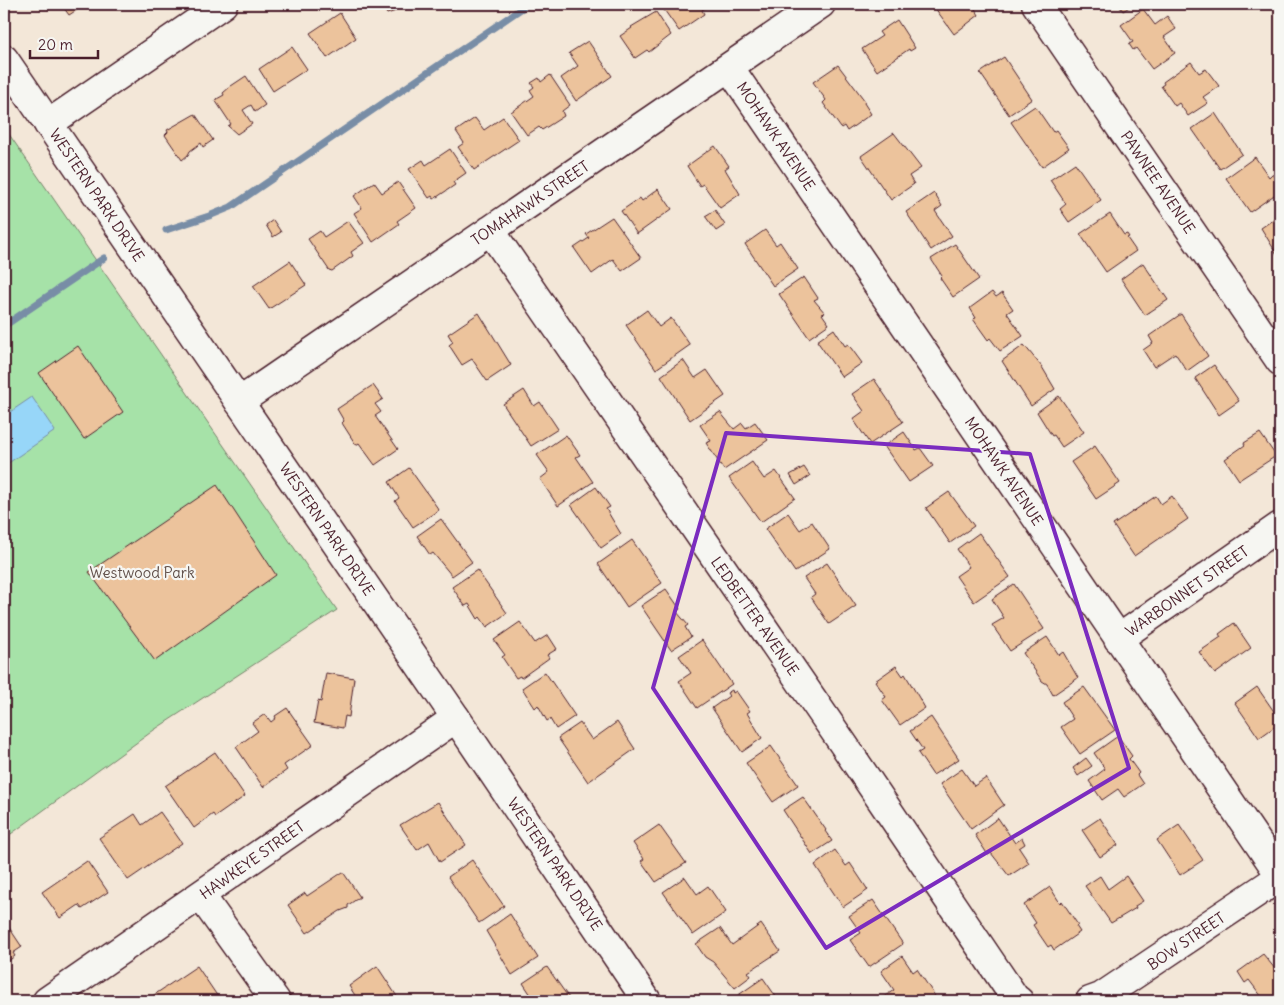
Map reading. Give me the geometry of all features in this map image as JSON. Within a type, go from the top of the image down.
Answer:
[{"type":"street","points":[[48,124],[223,4]]},
{"type":"street","name":"TOMAHAWK STREET","points":[[239,402],[821,4]]},
{"type":"street","name":"PAWNEE AVENUE","points":[[1036,4],[1280,361]]},
{"type":"street","name":"WESTERN PARK DRIVE","points":[[4,59],[456,718],[647,1001]]},
{"type":"street","name":"MOHAWK AVENUE","points":[[729,67],[1280,876]]},
{"type":"street","name":"LEDBETTER AVENUE","points":[[490,230],[844,745],[1015,998],[1020,1001]]},
{"type":"street","name":"WARBONNET STREET","points":[[1118,639],[1280,526]]},
{"type":"street","name":"HAWKEYE STREET","points":[[47,1001],[456,718]]},
{"type":"street","name":"BOW STREET","points":[[1090,1001],[1101,997],[1280,876]]},
{"type":"street","points":[[201,896],[276,1001]]},
{"type":"highlighted area","points":[[726,433],[1030,454],[1129,768],[826,948],[653,688]]},
{"type":"green space","name":"Westwood Park","points":[[4,127],[337,610],[154,730],[4,839]]},
{"type":"water","points":[[32,397],[55,431],[4,466],[4,416]]},
{"type":"building","points":[[61,4],[86,4],[69,15]]},
{"type":"building","points":[[380,4],[401,4],[394,9],[396,11],[387,14]]},
{"type":"building","points":[[660,4],[712,4],[702,10],[704,14],[679,31]]},
{"type":"building","points":[[932,4],[972,4],[979,15],[954,34]]},
{"type":"building","points":[[1118,4],[1134,4],[1123,11]]},
{"type":"building","points":[[1143,9],[1155,25],[1167,16],[1176,29],[1164,37],[1175,53],[1152,69],[1136,48],[1133,50],[1129,44],[1133,42],[1121,25]]},
{"type":"building","points":[[656,12],[671,35],[649,52],[647,50],[635,58],[620,36]]},
{"type":"building","points":[[340,13],[356,38],[327,58],[310,33]]},
{"type":"building","points":[[897,20],[915,48],[910,51],[909,49],[877,71],[862,49],[882,36],[879,32]]},
{"type":"building","points":[[588,41],[612,76],[576,101],[561,78],[578,66],[569,53]]},
{"type":"building","points":[[292,47],[307,69],[273,91],[259,69]]},
{"type":"building","points":[[1004,57],[1032,99],[1009,115],[980,73]]},
{"type":"building","points":[[1191,62],[1199,73],[1206,69],[1219,86],[1203,97],[1208,103],[1188,116],[1179,103],[1175,106],[1161,86],[1164,84],[1163,82]]},
{"type":"building","points":[[838,65],[865,101],[864,103],[871,114],[847,131],[844,126],[841,128],[823,103],[826,100],[813,82]]},
{"type":"building","points":[[550,75],[570,105],[562,111],[564,116],[542,130],[539,127],[527,135],[511,112],[534,96],[530,90],[534,87],[531,83],[539,78],[541,82]]},
{"type":"building","points":[[246,76],[265,105],[255,112],[251,105],[243,110],[252,124],[237,134],[228,126],[231,124],[215,100],[224,95],[223,93],[231,86]]},
{"type":"building","points":[[1035,106],[1053,132],[1056,130],[1069,148],[1042,167],[1011,122]]},
{"type":"building","points":[[1215,113],[1242,154],[1220,169],[1192,129]]},
{"type":"building","points":[[195,114],[213,140],[203,147],[201,143],[182,160],[165,135],[168,132],[167,130]]},
{"type":"building","points":[[503,117],[519,140],[474,170],[458,147],[464,143],[456,131],[475,118],[484,130]]},
{"type":"building","points":[[894,133],[921,168],[909,176],[914,184],[891,200],[861,156]]},
{"type":"building","points":[[715,146],[729,166],[725,169],[740,194],[720,208],[703,184],[700,186],[687,166]]},
{"type":"building","points":[[450,149],[466,173],[453,182],[455,185],[434,199],[432,196],[429,198],[409,169],[423,160],[426,165]]},
{"type":"building","points":[[1255,157],[1269,177],[1272,174],[1280,185],[1280,191],[1250,212],[1226,178]]},
{"type":"building","points":[[1075,163],[1101,200],[1069,222],[1060,209],[1066,204],[1050,180]]},
{"type":"building","points":[[374,182],[382,193],[398,182],[416,208],[397,221],[399,224],[373,242],[354,213],[362,208],[354,196]]},
{"type":"building","points":[[658,189],[672,209],[637,234],[621,211],[640,198],[642,201]]},
{"type":"building","points":[[934,193],[942,206],[935,211],[952,236],[931,250],[906,212]]},
{"type":"building","points":[[715,210],[725,225],[716,231],[705,216]]},
{"type":"building","points":[[1110,214],[1124,235],[1127,234],[1129,237],[1127,238],[1136,251],[1106,272],[1080,234]]},
{"type":"building","points":[[1280,215],[1280,259],[1261,228]]},
{"type":"building","points":[[612,217],[641,258],[622,271],[613,259],[592,274],[574,248],[589,238],[586,234]]},
{"type":"building","points":[[273,220],[281,232],[273,237],[266,225]]},
{"type":"building","points":[[348,221],[364,243],[351,252],[353,256],[332,271],[329,270],[308,239],[320,231],[324,237]]},
{"type":"building","points":[[765,230],[776,245],[780,242],[798,269],[773,286],[745,244]]},
{"type":"building","points":[[955,244],[979,279],[953,297],[940,278],[942,276],[931,259]]},
{"type":"building","points":[[290,261],[306,285],[269,309],[253,286]]},
{"type":"building","points":[[1143,263],[1168,300],[1145,315],[1121,279]]},
{"type":"building","points":[[804,277],[818,298],[814,300],[825,313],[822,314],[829,324],[809,338],[779,294]]},
{"type":"building","points":[[992,292],[996,297],[1002,293],[1013,309],[1007,313],[1023,336],[1000,351],[990,338],[988,340],[973,319],[976,318],[970,308]]},
{"type":"building","points":[[647,310],[659,327],[671,318],[690,345],[656,369],[626,325]]},
{"type":"building","points":[[479,313],[511,365],[487,381],[472,359],[462,365],[449,345],[453,342],[448,334]]},
{"type":"building","points":[[1181,314],[1208,356],[1187,371],[1175,353],[1154,367],[1143,350],[1153,343],[1149,336]]},
{"type":"building","points":[[834,329],[845,346],[848,344],[862,363],[842,377],[817,341]]},
{"type":"building","points":[[1024,345],[1042,367],[1055,389],[1031,406],[1002,361]]},
{"type":"building","points":[[78,346],[123,412],[84,439],[39,373]]},
{"type":"building","points":[[683,360],[695,378],[707,370],[725,396],[690,420],[661,376]]},
{"type":"building","points":[[1214,365],[1239,401],[1219,415],[1195,378]]},
{"type":"building","points":[[874,379],[903,422],[870,444],[853,419],[864,411],[852,394]]},
{"type":"building","points":[[373,385],[383,399],[375,404],[381,412],[375,416],[398,449],[375,465],[359,443],[356,445],[342,423],[344,421],[337,409]]},
{"type":"building","points":[[524,390],[534,406],[540,402],[558,429],[531,446],[503,404]]},
{"type":"building","points":[[1059,396],[1084,432],[1062,447],[1054,435],[1052,436],[1037,412]]},
{"type":"building","points":[[720,412],[734,429],[742,423],[746,428],[755,422],[768,440],[724,470],[706,443],[711,441],[700,425]]},
{"type":"building","points":[[904,432],[916,450],[920,448],[933,466],[909,482],[884,446]]},
{"type":"building","points":[[1260,433],[1276,456],[1239,480],[1225,459],[1245,445],[1244,443]]},
{"type":"building","points":[[566,435],[580,455],[576,457],[593,482],[558,506],[540,479],[549,472],[537,455]]},
{"type":"building","points":[[1095,446],[1120,483],[1096,499],[1071,462]]},
{"type":"building","points":[[752,462],[764,479],[776,471],[795,498],[761,522],[729,478]]},
{"type":"building","points":[[804,467],[810,476],[796,485],[790,475]]},
{"type":"building","points":[[409,468],[439,510],[413,527],[395,501],[399,498],[389,482]]},
{"type":"building","points":[[217,485],[276,575],[155,661],[89,572]]},
{"type":"building","points":[[596,487],[610,507],[606,509],[621,534],[601,548],[571,505]]},
{"type":"building","points":[[949,492],[974,526],[950,543],[926,508]]},
{"type":"building","points":[[1156,496],[1161,504],[1172,496],[1188,519],[1134,556],[1113,525]]},
{"type":"building","points":[[788,513],[800,530],[812,522],[830,549],[795,572],[765,529]]},
{"type":"building","points":[[441,519],[472,562],[452,576],[433,553],[430,555],[417,536]]},
{"type":"building","points":[[979,533],[1010,577],[974,602],[956,576],[969,567],[957,549]]},
{"type":"building","points":[[632,540],[662,583],[627,607],[598,564]]},
{"type":"building","points":[[827,563],[856,606],[829,624],[811,597],[815,594],[804,578]]},
{"type":"building","points":[[477,570],[507,613],[487,627],[480,617],[478,619],[469,604],[465,606],[452,587]]},
{"type":"building","points":[[1014,584],[1044,629],[1010,651],[992,625],[1004,618],[992,599]]},
{"type":"building","points":[[666,589],[680,609],[676,611],[688,625],[685,627],[691,637],[671,650],[641,606]]},
{"type":"building","points":[[520,622],[535,643],[548,635],[557,649],[547,655],[549,658],[521,678],[520,676],[516,678],[502,657],[505,655],[494,640]]},
{"type":"building","points":[[1234,623],[1251,648],[1215,674],[1199,652],[1221,637],[1219,634]]},
{"type":"building","points":[[1047,637],[1059,655],[1063,652],[1078,678],[1053,695],[1047,684],[1042,681],[1023,653]]},
{"type":"building","points":[[702,640],[732,684],[697,708],[679,681],[691,673],[679,656]]},
{"type":"building","points":[[896,666],[903,676],[905,674],[925,708],[900,725],[882,700],[886,697],[875,681]]},
{"type":"building","points":[[545,672],[575,716],[556,729],[550,719],[547,721],[538,705],[535,708],[522,688]]},
{"type":"building","points":[[326,673],[354,678],[349,717],[345,716],[343,728],[314,723],[318,701],[321,702]]},
{"type":"building","points":[[1084,687],[1115,730],[1080,754],[1061,727],[1073,719],[1062,702]]},
{"type":"building","points":[[1257,687],[1280,720],[1280,723],[1259,738],[1235,703]]},
{"type":"building","points":[[732,690],[733,693],[736,691],[750,711],[747,713],[762,738],[742,752],[712,708],[729,696],[727,693]]},
{"type":"building","points":[[287,708],[313,745],[284,765],[287,770],[263,787],[236,747],[258,731],[252,723],[265,714],[271,722],[276,718],[275,716]]},
{"type":"building","points":[[931,717],[959,759],[933,775],[918,753],[923,750],[910,731]]},
{"type":"building","points":[[617,722],[635,749],[588,782],[558,738],[580,723],[592,740]]},
{"type":"building","points":[[1118,736],[1132,756],[1129,759],[1139,773],[1137,775],[1143,784],[1124,797],[1118,789],[1102,800],[1089,781],[1105,769],[1094,753]]},
{"type":"building","points":[[771,746],[798,785],[773,802],[746,763]]},
{"type":"building","points":[[215,752],[245,796],[215,817],[213,814],[194,828],[165,786]]},
{"type":"building","points":[[1086,758],[1092,766],[1078,776],[1073,768]]},
{"type":"building","points":[[962,769],[974,786],[986,778],[1004,805],[971,829],[940,784]]},
{"type":"building","points":[[803,797],[832,841],[812,854],[783,810]]},
{"type":"building","points":[[438,802],[466,845],[440,862],[429,842],[417,850],[400,825]]},
{"type":"building","points":[[160,812],[182,843],[128,880],[99,838],[135,814],[142,825]]},
{"type":"building","points":[[998,818],[1015,843],[1022,838],[1025,844],[1019,848],[1029,863],[1009,876],[991,853],[988,855],[975,835]]},
{"type":"building","points":[[1100,818],[1118,845],[1100,857],[1082,830]]},
{"type":"building","points":[[659,825],[686,863],[656,882],[641,861],[644,859],[633,843]]},
{"type":"building","points":[[1179,825],[1203,860],[1180,875],[1157,840]]},
{"type":"building","points":[[835,850],[846,866],[850,863],[868,890],[843,907],[815,865]]},
{"type":"building","points":[[472,860],[504,906],[479,923],[448,877]]},
{"type":"building","points":[[87,861],[108,892],[82,909],[79,905],[60,918],[42,892]]},
{"type":"building","points":[[343,872],[360,897],[348,905],[348,908],[340,911],[307,933],[288,905],[305,893],[307,896]]},
{"type":"building","points":[[1100,876],[1108,889],[1126,876],[1143,901],[1135,906],[1136,908],[1111,923],[1085,886]]},
{"type":"building","points":[[685,877],[697,894],[708,886],[726,912],[693,935],[663,892]]},
{"type":"building","points":[[1050,887],[1078,925],[1076,926],[1080,932],[1054,950],[1051,945],[1048,947],[1033,925],[1036,923],[1024,905]]},
{"type":"building","points":[[873,900],[903,944],[869,967],[850,940],[861,933],[849,916]]},
{"type":"building","points":[[510,914],[538,958],[512,975],[486,931]]},
{"type":"building","points":[[4,920],[22,947],[13,953],[15,956],[4,964]]},
{"type":"building","points":[[761,924],[780,951],[748,972],[751,976],[735,988],[713,962],[705,957],[696,944],[720,928],[732,945]]},
{"type":"building","points":[[1263,954],[1280,975],[1280,1001],[1265,1001],[1249,980],[1245,983],[1238,972]]},
{"type":"building","points":[[902,956],[913,972],[917,969],[935,996],[926,1001],[884,1001],[882,998],[894,990],[881,971]]},
{"type":"building","points":[[197,966],[218,997],[212,1001],[145,1001]]},
{"type":"building","points":[[377,966],[400,1001],[356,1001],[358,1000],[349,986]]},
{"type":"building","points":[[547,967],[571,1001],[535,1001],[523,983]]},
{"type":"building","points":[[763,978],[779,1001],[741,1001],[737,996]]},
{"type":"waterway","points":[[166,230],[231,207],[528,4]]},
{"type":"waterway","points":[[4,326],[104,258]]}]
